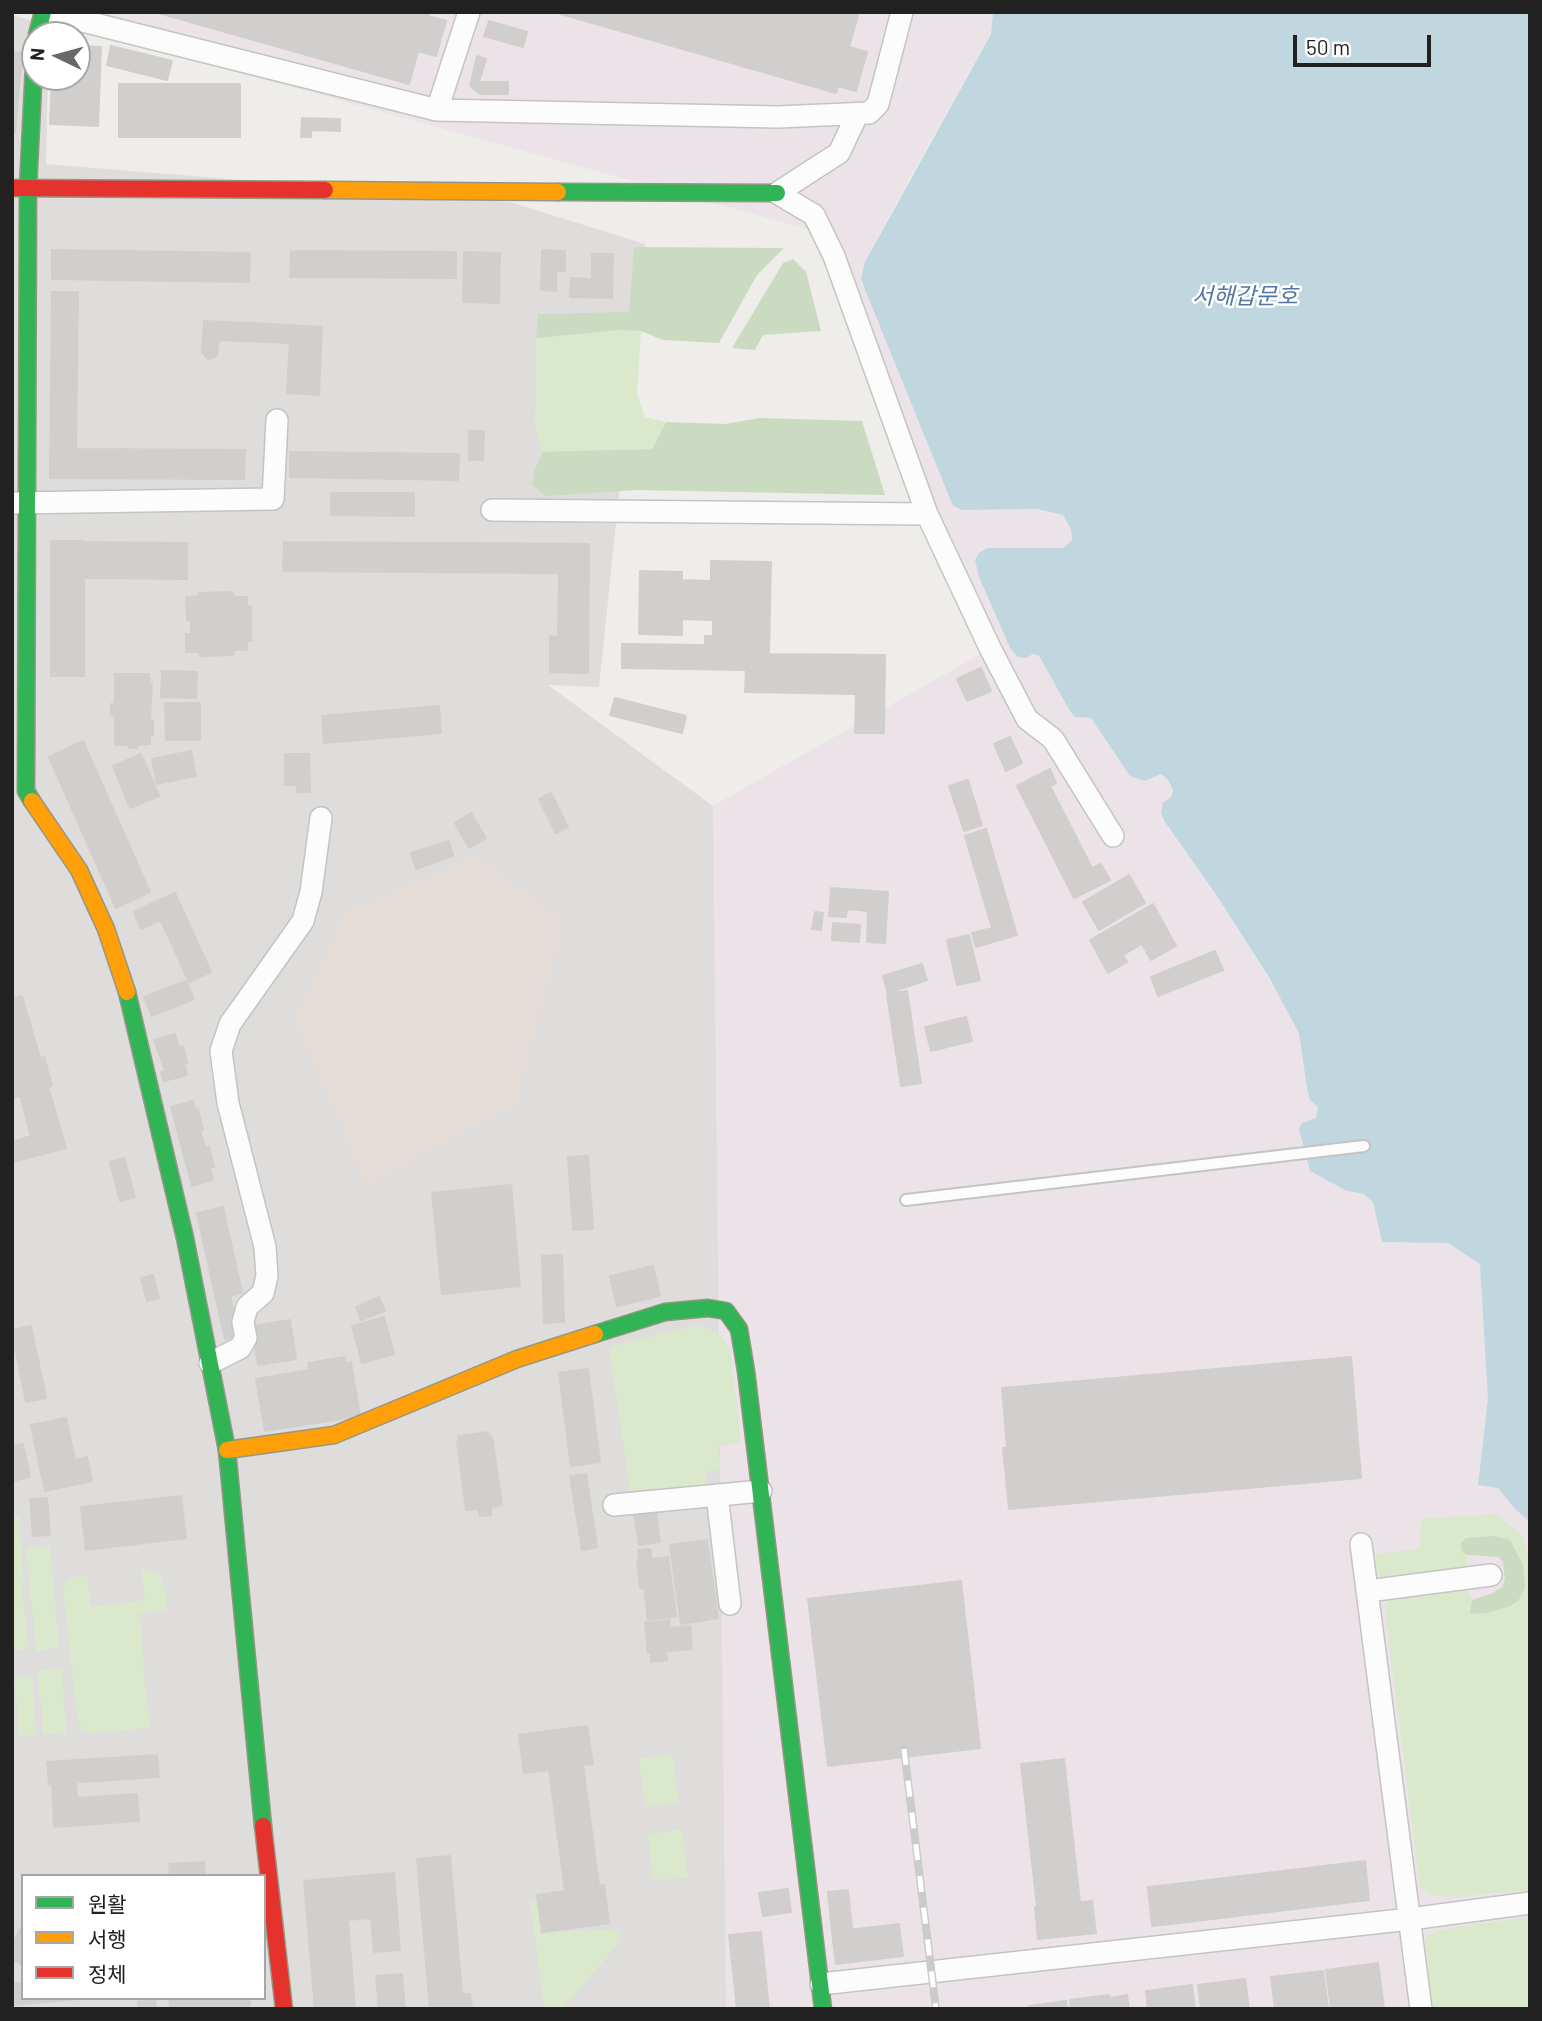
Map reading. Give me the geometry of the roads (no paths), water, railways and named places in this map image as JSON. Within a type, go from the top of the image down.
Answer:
[{"type":"street","points":[[45,12],[436,110],[778,117],[869,113],[878,104],[902,12]]},
{"type":"street","points":[[436,110],[469,12]]},
{"type":"street","points":[[30,91],[20,188],[19,791],[79,870],[106,929],[126,987],[185,1238],[227,1450],[263,1829],[284,2009]]},
{"type":"street","points":[[777,193],[839,153],[857,115]]},
{"type":"street","points":[[20,188],[777,193],[814,215],[834,256],[927,514],[1027,719],[1053,739],[1113,836]]},
{"type":"street","points":[[20,502],[273,499],[276,420]]},
{"type":"street","points":[[492,510],[927,514]]},
{"type":"street","points":[[210,1363],[240,1348],[246,1338],[243,1322],[247,1307],[263,1293],[267,1276],[265,1247],[228,1103],[221,1051],[230,1024],[303,921],[311,892],[321,818]]},
{"type":"street","points":[[227,1450],[334,1435],[517,1359],[665,1312],[708,1308],[726,1311],[740,1329],[824,2009]]},
{"type":"street","points":[[614,1506],[761,1491]]},
{"type":"street","points":[[717,1495],[730,1604]]},
{"type":"street","points":[[1362,1544],[1421,2009]]},
{"type":"street","points":[[1367,1591],[1491,1575]]},
{"type":"street","points":[[821,1984],[1410,1919],[1530,1903]]},
{"type":"lane","points":[[906,1200],[1364,1146]]},
{"type":"water","name":"서해갑문호","points":[[993,12],[1530,12],[1530,1522],[1498,1488],[1478,1485],[1488,1399],[1480,1264],[1448,1243],[1382,1242],[1373,1202],[1363,1194],[1345,1190],[1310,1171],[1299,1129],[1302,1123],[1316,1118],[1318,1107],[1310,1100],[1299,1033],[1270,979],[1165,822],[1161,813],[1163,803],[1171,797],[1173,790],[1168,780],[1161,774],[1145,781],[1130,776],[1091,718],[1075,717],[1070,711],[1039,656],[1033,654],[1026,658],[1018,657],[1010,648],[979,577],[975,560],[979,553],[987,548],[1063,548],[1072,540],[1071,529],[1063,515],[1037,509],[962,510],[953,506],[861,278],[865,262],[991,34]]},
{"type":"railway","points":[[904,1749],[936,2009]]}]
